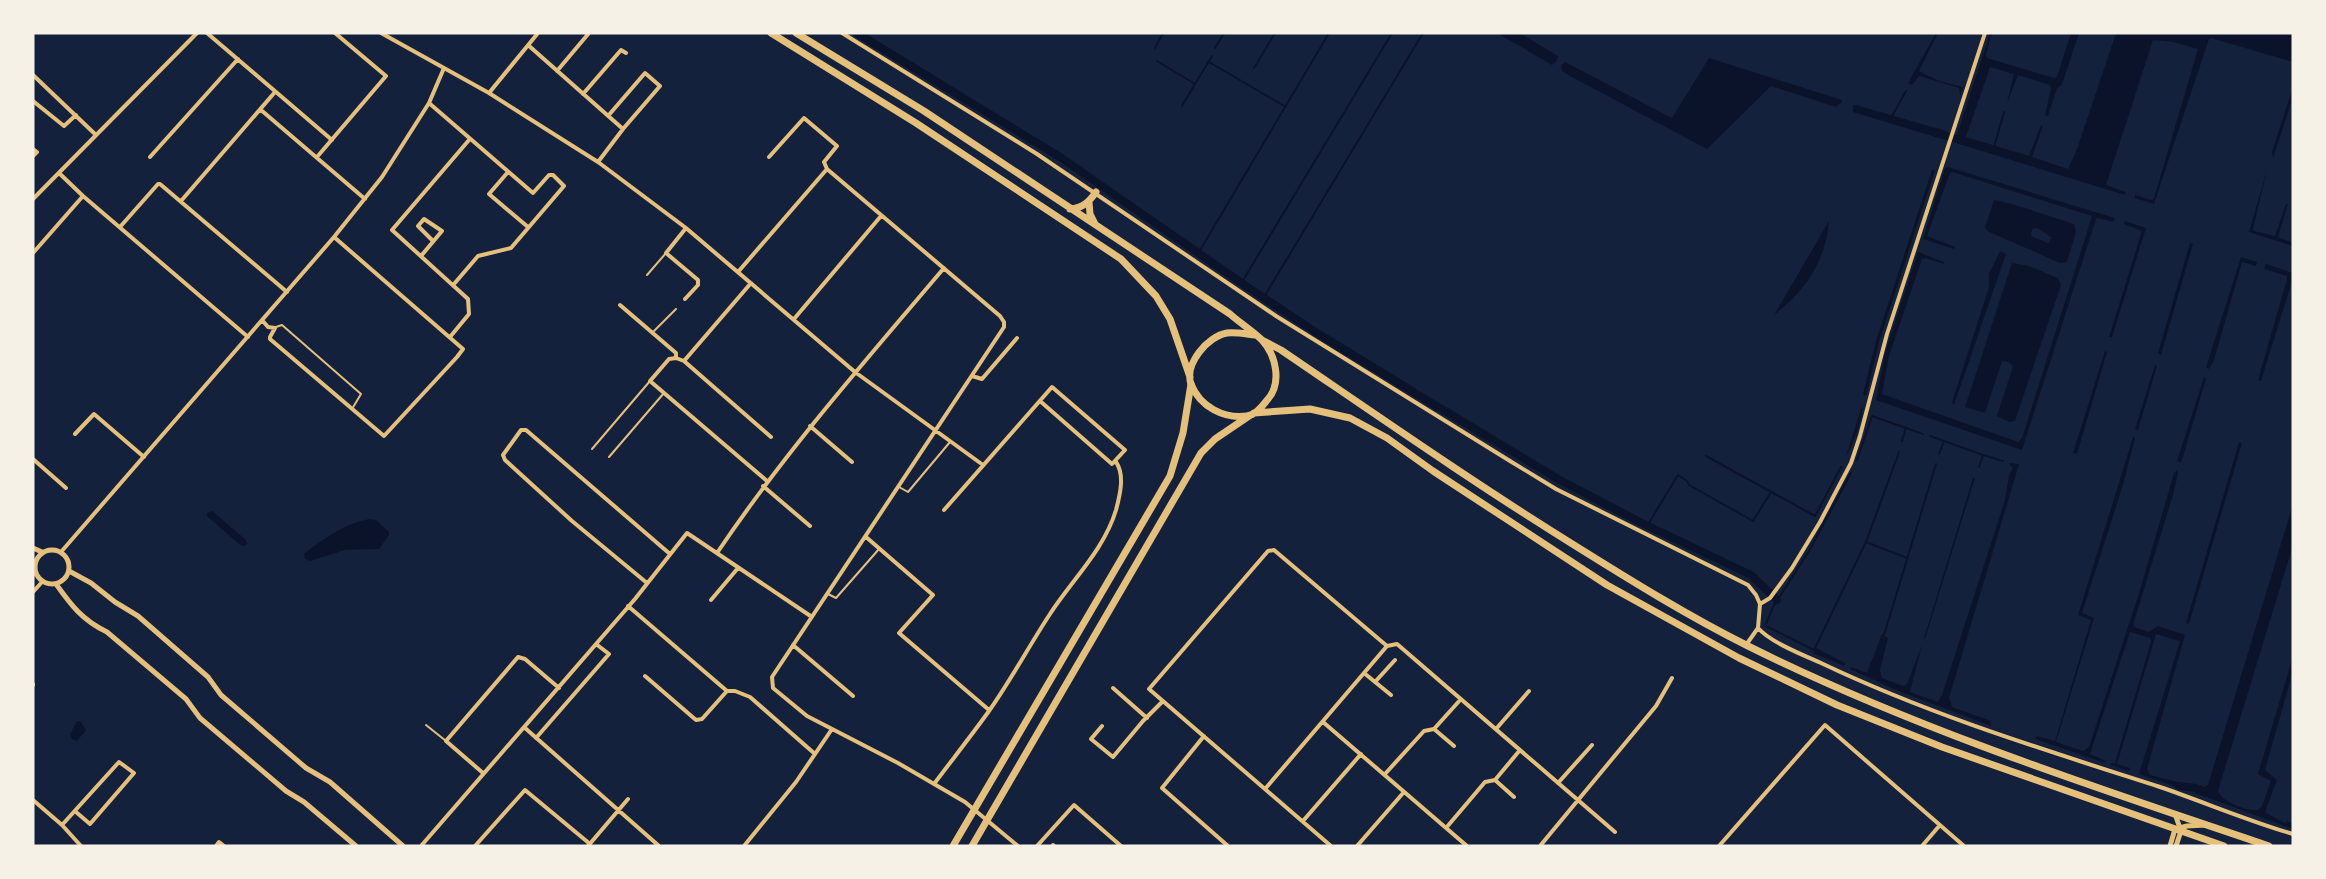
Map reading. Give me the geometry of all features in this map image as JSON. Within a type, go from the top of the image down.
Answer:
[{"type":"main road","points":[[771,33],[916,123],[1121,259],[1156,296],[1170,319],[1191,381],[1204,403],[1219,413],[1231,416],[1310,409],[1350,418],[1386,438],[1607,585],[1739,658],[1837,705],[1942,747],[2224,846]]},
{"type":"main road","points":[[796,33],[924,111],[1230,314],[1262,340],[1281,350],[1504,501],[1618,573],[1746,645],[1844,692],[1938,731],[2269,846]]},
{"type":"main road","points":[[1070,209],[1077,209],[1089,202],[1096,192]]},
{"type":"main road","points":[[1089,202],[1090,214],[1096,226]]},
{"type":"main road","points":[[953,846],[1170,476],[1184,432],[1197,355],[1207,342],[1216,336],[1238,333],[1255,335]]},
{"type":"main road","points":[[972,846],[1201,453],[1215,439],[1252,414],[1271,396],[1276,376],[1274,361],[1262,340]]},
{"type":"street","points":[[33,199],[197,33]]},
{"type":"street","points":[[207,33],[332,140]]},
{"type":"street","points":[[317,157],[386,76],[335,33]]},
{"type":"street","points":[[381,33],[489,93],[598,162],[686,228],[855,372],[983,465]]},
{"type":"street","points":[[489,93],[538,33]]},
{"type":"street","points":[[557,70],[589,33]]},
{"type":"street","points":[[842,33],[1096,192],[1276,316],[1510,461],[1589,506],[1748,585],[1760,604],[1758,628],[1746,645]]},
{"type":"street","points":[[1760,604],[1770,598],[1792,568],[1820,522],[1851,463],[1887,334],[1985,33]]},
{"type":"street","points":[[528,45],[623,129]]},
{"type":"street","points":[[583,94],[621,50],[626,53]]},
{"type":"street","points":[[150,157],[238,59]]},
{"type":"street","points":[[61,552],[365,199],[399,153],[429,103],[444,68]]},
{"type":"street","points":[[598,162],[660,86],[645,73],[608,116]]},
{"type":"street","points":[[33,75],[96,135]]},
{"type":"street","points":[[181,201],[275,92]]},
{"type":"street","points":[[33,101],[64,126],[76,115]]},
{"type":"street","points":[[429,103],[469,140],[533,193],[549,175],[563,183],[564,186],[511,248],[478,256],[454,285]]},
{"type":"street","points":[[261,110],[365,199]]},
{"type":"street","points":[[770,157],[804,118],[837,146],[824,162],[827,169],[1004,322],[1004,327],[972,376],[772,677],[773,688],[807,716],[898,763],[974,809],[1018,846]]},
{"type":"street","points":[[450,337],[469,314],[468,299],[392,230],[469,140]]},
{"type":"street","points":[[738,272],[827,169]]},
{"type":"street","points":[[508,172],[489,194],[528,227]]},
{"type":"street","points":[[59,173],[82,196],[248,337]]},
{"type":"street","points":[[120,227],[160,184],[287,292]]},
{"type":"street","points":[[33,253],[82,196]]},
{"type":"street","points":[[794,319],[881,216]]},
{"type":"street","points":[[421,256],[442,231],[424,219],[418,226],[433,241]]},
{"type":"street","points":[[685,299],[698,285],[698,280],[666,253],[686,228]]},
{"type":"street","points":[[262,320],[268,327],[275,328],[270,339],[384,436],[463,349],[334,237]]},
{"type":"street","points":[[717,553],[765,484],[810,426],[944,268]]},
{"type":"street","points":[[684,361],[751,282]]},
{"type":"street","points":[[620,306],[676,353],[676,358]]},
{"type":"street","points":[[972,376],[982,379],[1017,338]]},
{"type":"street","points":[[771,438],[684,361],[676,358],[669,359],[650,381],[810,526]]},
{"type":"street","points":[[944,510],[1052,387],[1125,450],[1112,464],[1040,402]]},
{"type":"street","points":[[75,434],[94,414],[144,457]]},
{"type":"street","points":[[810,426],[852,462]]},
{"type":"street","points":[[647,583],[572,521],[505,460],[503,455],[505,450],[524,429],[670,554]]},
{"type":"street","points":[[33,459],[66,488]]},
{"type":"street","points":[[934,784],[989,710],[1051,612],[1086,566],[1106,532],[1116,511],[1120,490],[1121,470],[1116,462]]},
{"type":"street","points":[[421,846],[483,772],[559,688],[687,533],[812,616]]},
{"type":"street","points":[[866,537],[933,595],[899,633],[989,710]]},
{"type":"street","points":[[33,548],[42,552]]},
{"type":"street","points":[[52,549],[61,552],[69,564],[66,577],[56,584],[42,582],[34,574],[34,561],[42,552],[52,549]]},
{"type":"street","points":[[1331,846],[1149,689],[1268,551],[1274,550],[1387,646]]},
{"type":"street","points":[[711,600],[738,568]]},
{"type":"street","points":[[69,571],[91,583],[138,616],[207,677],[221,695],[306,768],[330,782],[404,846]]},
{"type":"street","points":[[33,592],[42,582]]},
{"type":"street","points":[[56,584],[69,604],[93,625],[106,632],[186,699],[209,725],[286,791],[304,802],[356,846]]},
{"type":"street","points":[[628,606],[727,691],[735,691],[750,697],[815,754]]},
{"type":"street","points":[[1758,628],[1768,637],[1815,660],[1917,705],[2293,834]]},
{"type":"street","points":[[536,738],[609,654],[596,643]]},
{"type":"street","points":[[1265,790],[1387,646],[1397,644],[1615,832]]},
{"type":"street","points":[[793,645],[854,696]]},
{"type":"street","points":[[483,772],[446,741],[518,657],[525,659],[559,688]]},
{"type":"street","points":[[1375,682],[1395,660]]},
{"type":"street","points":[[1364,673],[1391,695]]},
{"type":"street","points":[[645,676],[696,720],[702,719],[727,691]]},
{"type":"street","points":[[1540,846],[1656,706],[1672,678]]},
{"type":"street","points":[[1113,688],[1147,718]]},
{"type":"street","points":[[1496,729],[1528,691]]},
{"type":"street","points":[[1385,774],[1424,731],[1434,729],[1461,699]]},
{"type":"street","points":[[1102,726],[1090,739],[1113,757],[1163,701]]},
{"type":"street","points":[[1323,722],[1467,846]]},
{"type":"street","points":[[1719,846],[1825,725],[1964,846]]},
{"type":"street","points":[[524,728],[659,846]]},
{"type":"street","points":[[744,846],[795,784],[832,729]]},
{"type":"street","points":[[1434,729],[1454,746]]},
{"type":"street","points":[[1204,736],[1162,788],[1228,846]]},
{"type":"street","points":[[1558,783],[1592,745]]},
{"type":"street","points":[[1446,828],[1485,782],[1495,780],[1520,750]]},
{"type":"street","points":[[1303,821],[1361,754]]},
{"type":"street","points":[[62,825],[120,762],[134,773],[90,824],[76,812]]},
{"type":"street","points":[[1495,780],[1514,797]]},
{"type":"street","points":[[475,846],[525,790],[589,845],[628,799]]},
{"type":"street","points":[[1357,846],[1404,792]]},
{"type":"street","points":[[33,800],[62,825],[81,846]]},
{"type":"street","points":[[1037,846],[1074,805],[1121,846]]},
{"type":"street","points":[[2175,814],[2179,829],[2176,846]]},
{"type":"street","points":[[1922,846],[1940,825]]},
{"type":"street","points":[[2179,829],[2208,825]]},
{"type":"street","points":[[2170,846],[2179,829]]},
{"type":"street","points":[[216,846],[219,842],[224,846]]},
{"type":"lane","points":[[647,275],[666,253]]},
{"type":"lane","points":[[652,333],[676,309]]},
{"type":"lane","points":[[275,328],[282,325],[361,394],[352,409]]},
{"type":"lane","points":[[592,449],[650,381]]},
{"type":"lane","points":[[609,457],[664,393]]},
{"type":"lane","points":[[899,487],[908,492],[951,440]]},
{"type":"lane","points":[[828,594],[836,598],[880,548]]},
{"type":"lane","points":[[426,725],[446,741]]},
{"type":"water","points":[[1497,33],[1520,33],[1558,56],[1557,61],[1552,65]]},
{"type":"water","points":[[1938,33],[1919,71],[1939,81],[1963,87],[1960,96],[1959,88],[1919,76],[1912,85],[1908,83]]},
{"type":"water","points":[[1990,33],[1992,33],[1987,58],[2054,78],[2057,77],[2071,33],[2079,33],[2062,85],[2057,88],[2048,116],[2045,115],[2050,85],[2018,75],[2007,103],[2014,74],[1990,67],[1966,137],[2029,156],[2041,125],[2043,126],[2032,157],[2068,169],[2076,152],[2116,33],[2293,33],[2293,62],[2209,39],[2154,204],[2135,198],[2135,195],[2152,200],[2154,198],[2198,49],[2173,42],[2153,40],[2106,185],[2126,192],[2125,195],[1956,143]]},
{"type":"water","points":[[1709,58],[1842,100],[1842,102],[1836,107],[1771,86],[1707,149],[1570,76],[1562,71],[1561,66],[1565,62],[1672,118]]},
{"type":"water","points":[[2293,87],[2293,97],[2273,158],[2272,152]]},
{"type":"water","points":[[1853,105],[1946,131],[1942,139],[1853,112]]},
{"type":"water","points":[[1948,167],[2115,218],[2113,222],[2096,219],[2022,450],[1876,400],[1885,353],[1918,252],[1944,262],[1944,264],[1922,259],[1889,356],[1882,394],[2018,442],[2022,438],[2092,216],[1952,172],[1927,236],[1955,247],[1954,249],[1923,239],[1945,168]]},
{"type":"water","points":[[1932,170],[1935,170],[1879,342],[1866,396],[1863,394],[1876,341]]},
{"type":"water","points":[[2267,170],[2253,229],[2275,236],[2286,204],[2288,204],[2278,237],[2293,243],[2293,246],[2249,232]]},
{"type":"water","points":[[1994,200],[2074,224],[2076,232],[2067,262],[2060,263],[1987,231],[1985,227]],"holes":[[[2037,228],[2052,238],[2048,243],[2031,236],[2032,229]]]},
{"type":"water","points":[[1829,221],[1824,249],[1812,274],[1795,296],[1774,315]]},
{"type":"water","points":[[2125,221],[2146,228],[2112,337],[2109,337],[2142,231],[2124,224]]},
{"type":"water","points":[[2190,243],[2193,244],[2161,355],[2158,353]]},
{"type":"water","points":[[2000,251],[2006,254],[1954,405],[1952,402],[1989,287],[1989,274]]},
{"type":"water","points":[[2241,257],[2257,262],[2256,266],[2242,262],[2214,360],[2209,369],[2206,367]]},
{"type":"water","points":[[2012,263],[2029,266],[2058,278],[2061,285],[2015,421],[2009,422],[1997,416],[2013,366],[2008,362],[2002,361],[1985,413],[1965,407]]},
{"type":"water","points":[[2266,264],[2293,273],[2293,278],[2261,381],[2258,380],[2287,279],[2287,276],[2264,269]]},
{"type":"water","points":[[2105,351],[2107,352],[2077,454],[2073,453]]},
{"type":"water","points":[[2155,365],[2157,366],[2138,430],[2135,429]]},
{"type":"water","points":[[2204,377],[2206,379],[2181,463],[2177,461]]},
{"type":"water","points":[[1862,406],[1857,432],[1846,456]]},
{"type":"water","points":[[2133,437],[2135,438],[2123,485],[2082,613],[2094,618],[2056,742],[2083,751],[2089,747],[2139,593],[2174,473],[2177,470],[2173,495],[2133,625],[2149,632],[2158,626],[2185,635],[2147,769],[2150,775],[2190,785],[2190,789],[2179,788],[2139,774],[2180,641],[2156,634],[2117,764],[2130,768],[2129,771],[2110,765],[2115,763],[2151,642],[2150,638],[2130,632],[2090,754],[2106,761],[2105,763],[2035,739],[2037,736],[2055,741],[2091,620],[2078,615]]},
{"type":"water","points":[[2239,442],[2242,443],[2189,624],[2186,623]]},
{"type":"water","points":[[2009,463],[2019,464],[1949,698],[1952,707],[1991,721],[1991,726],[1896,690],[1850,669],[1851,667],[1867,673],[1882,634],[1888,638],[1880,670],[1882,678],[1903,686],[1907,684],[1922,645],[1910,692],[1938,702],[2005,500],[2009,475],[2013,468]]},
{"type":"water","points":[[1973,478],[1975,478],[1925,639],[1924,638]]},
{"type":"water","points":[[2293,504],[2293,545],[2218,791],[2224,799],[2241,807],[2258,810],[2262,806],[2271,781],[2258,774],[2293,656],[2293,671],[2265,770],[2277,780],[2266,813],[2285,823],[2288,820],[2293,823],[2293,829],[2195,793],[2197,786],[2208,785]]},
{"type":"water","points":[[212,511],[246,540],[247,545],[239,544],[207,516],[207,513]]},
{"type":"water","points":[[369,519],[376,520],[389,532],[379,549],[345,550],[310,561],[305,559],[304,554],[327,537],[351,524]]},
{"type":"water","points":[[1816,648],[1845,663],[1844,666],[1813,653]]},
{"type":"water","points":[[77,721],[81,722],[86,730],[77,741],[72,739],[70,734]]},
{"type":"waterway","points":[[857,33],[1060,157],[1314,331],[1438,407]]},
{"type":"waterway","points":[[1155,48],[1163,33]]},
{"type":"waterway","points":[[1215,48],[1224,33]]},
{"type":"waterway","points":[[1254,68],[1275,33]]},
{"type":"waterway","points":[[1199,252],[1329,33]]},
{"type":"waterway","points":[[1242,282],[1392,33]]},
{"type":"waterway","points":[[1264,297],[1423,33]]},
{"type":"waterway","points":[[1195,84],[1212,56]]},
{"type":"waterway","points":[[1157,61],[1195,84],[1182,106]]},
{"type":"waterway","points":[[1209,62],[1286,107]]},
{"type":"waterway","points":[[1891,118],[1906,91]]},
{"type":"waterway","points":[[1994,147],[2004,112]]},
{"type":"waterway","points":[[1934,132],[1966,142]]},
{"type":"waterway","points":[[1442,409],[1558,479],[1640,522],[1751,575],[1777,600]]},
{"type":"waterway","points":[[1857,460],[1872,416],[1923,434]]},
{"type":"waterway","points":[[1902,441],[1906,427]]},
{"type":"waterway","points":[[1930,436],[1983,455]]},
{"type":"waterway","points":[[1939,454],[1944,441]]},
{"type":"waterway","points":[[1851,473],[1809,551],[1773,607],[1766,624],[1814,650],[1866,542],[1899,452]]},
{"type":"waterway","points":[[1979,467],[1983,455],[2003,461]]},
{"type":"waterway","points":[[1706,456],[1815,516],[1841,467]]},
{"type":"waterway","points":[[1884,635],[1936,464]]},
{"type":"waterway","points":[[1647,526],[1678,475],[1689,485],[1753,521],[1771,492]]},
{"type":"waterway","points":[[1866,542],[1907,558]]},
{"type":"waterway","points":[[2179,786],[2196,788],[2205,792]]}]
